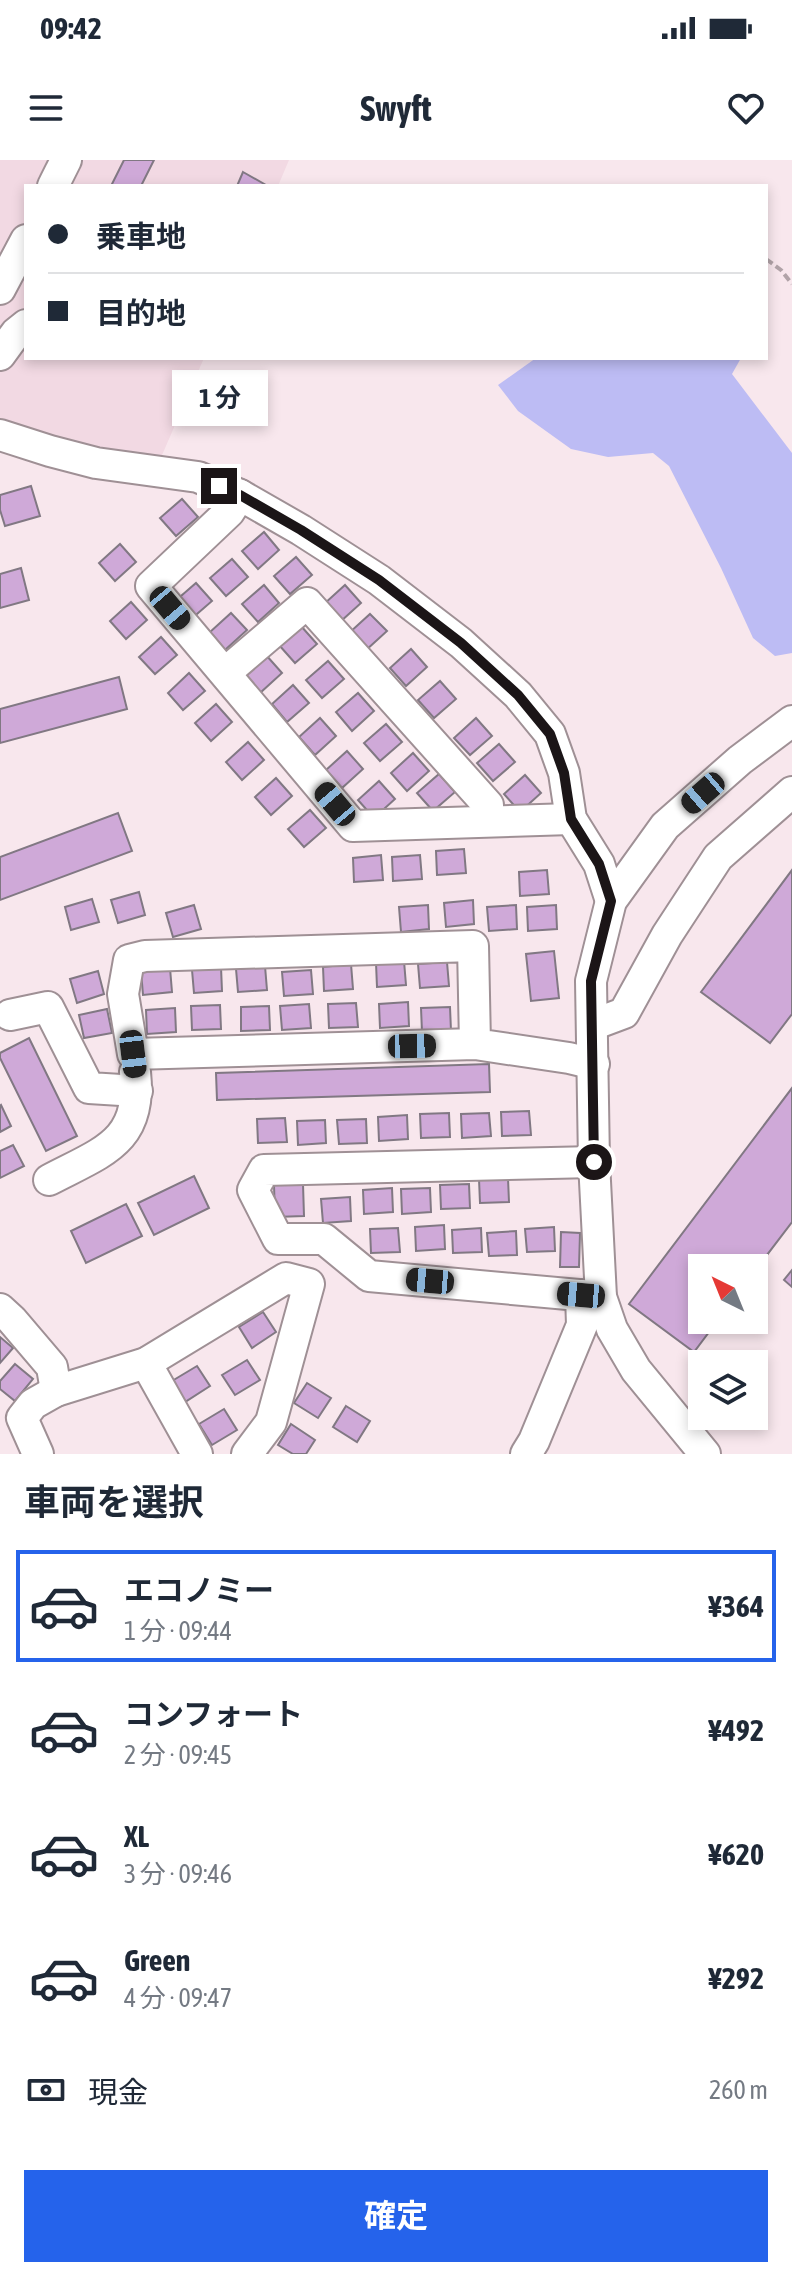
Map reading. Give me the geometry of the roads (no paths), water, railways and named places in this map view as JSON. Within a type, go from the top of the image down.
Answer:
[{"type":"street","points":[[54,184],[66,160]]},
{"type":"street","points":[[24,244],[2,287],[24,305]]},
{"type":"street","points":[[0,355],[24,327]]},
{"type":"street","points":[[0,435],[96,463],[198,477],[240,495],[379,580],[461,643],[518,695],[550,734],[564,773],[571,819],[599,864],[611,901]]},
{"type":"street","points":[[240,495],[229,512],[151,586],[353,826],[571,819]]},
{"type":"street","points":[[225,673],[307,603],[488,805],[488,821]]},
{"type":"street","points":[[526,1454],[593,1308],[594,1064],[591,981],[611,901],[665,826],[740,760],[792,721]]},
{"type":"street","points":[[592,1025],[624,1013],[667,935],[718,857],[792,792]]},
{"type":"street","points":[[49,1180],[110,1147],[132,1121],[137,1091],[123,994],[129,960],[145,956],[473,946],[475,1044]]},
{"type":"street","points":[[10,1015],[48,1007],[89,1088],[137,1091]]},
{"type":"street","points":[[133,1054],[475,1044],[594,1064]]},
{"type":"street","points":[[594,1162],[264,1170],[253,1190],[278,1239],[324,1239],[369,1276],[593,1308],[612,1329],[636,1370],[705,1454]]},
{"type":"street","points":[[38,1454],[22,1418],[33,1404],[56,1391],[146,1363],[286,1278],[309,1284],[271,1422],[247,1454]]},
{"type":"street","points":[[0,1309],[52,1367],[56,1391]]},
{"type":"street","points":[[146,1363],[197,1454]]},
{"type":"water","points":[[533,360],[740,360],[732,374],[792,453],[792,653],[775,656],[753,638],[669,466],[653,453],[608,457],[571,449],[518,411],[498,385]]}]
